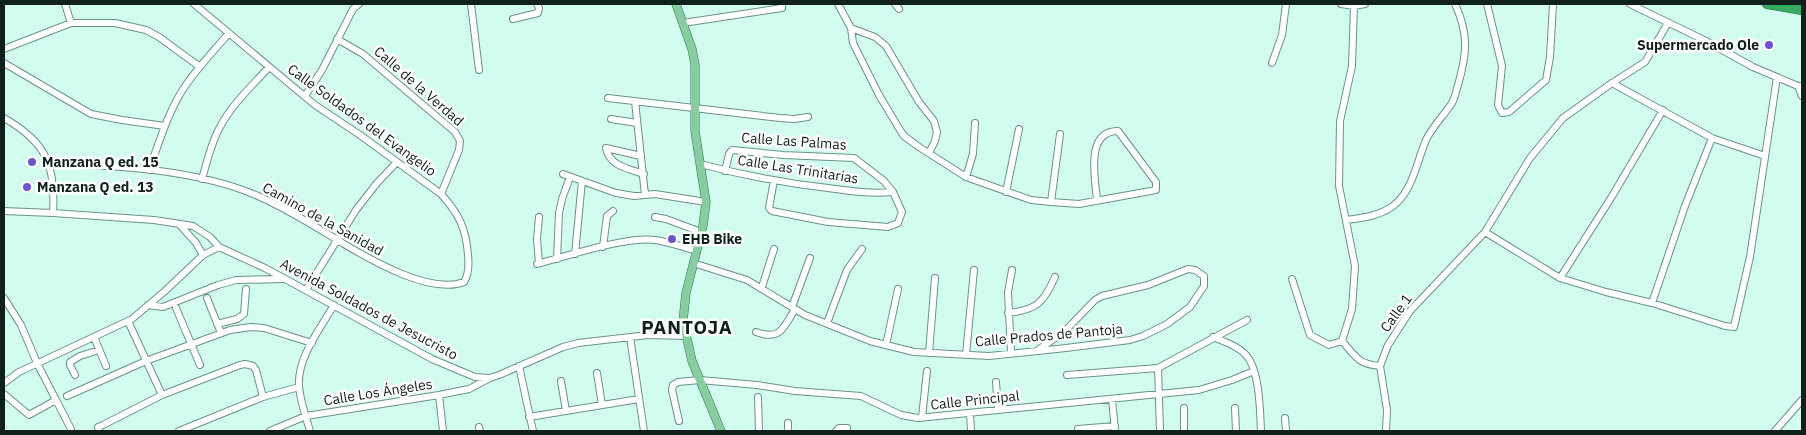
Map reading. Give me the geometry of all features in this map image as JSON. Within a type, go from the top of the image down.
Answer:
[{"type":"highway","points":[[1767,4],[1802,10]]},
{"type":"main road","points":[[676,4],[692,49],[695,65],[694,109],[696,147],[706,202],[702,232],[686,293],[684,326],[692,361],[721,431]]},
{"type":"street","points":[[65,4],[71,23]]},
{"type":"street","name":"Calle Soldados del Evangelio","points":[[194,4],[305,96],[441,194],[458,216],[466,235],[468,269],[464,282]]},
{"type":"street","points":[[305,96],[322,70],[353,9],[358,4]]},
{"type":"street","points":[[471,4],[479,70]]},
{"type":"street","points":[[513,19],[538,13],[539,8],[537,4]]},
{"type":"street","points":[[683,23],[782,8],[782,4]]},
{"type":"street","points":[[838,4],[851,28],[853,43],[879,95],[904,136],[966,177],[1031,200],[1078,204],[1156,190],[1156,182],[1118,131],[1110,131],[1102,137],[1095,148],[1094,166],[1097,200]]},
{"type":"street","points":[[1272,64],[1282,35],[1286,4]]},
{"type":"street","points":[[1341,4],[1354,6],[1365,4]]},
{"type":"street","points":[[1346,220],[1375,216],[1394,205],[1403,195],[1416,169],[1427,139],[1437,121],[1453,102],[1462,71],[1466,44],[1461,18],[1455,4]]},
{"type":"street","points":[[1487,4],[1502,66],[1498,105],[1502,113],[1509,112],[1546,80],[1550,57],[1553,4]]},
{"type":"street","points":[[1630,4],[1704,40],[1753,67],[1800,86],[1802,96]]},
{"type":"street","points":[[1342,341],[1352,308],[1355,266],[1339,186],[1340,121],[1352,66],[1354,6]]},
{"type":"street","points":[[4,49],[71,23],[115,24],[144,29],[159,37],[200,66]]},
{"type":"street","name":"Calle 1","points":[[1380,366],[1388,345],[1410,311],[1485,232],[1530,158],[1563,118],[1645,62],[1668,23]]},
{"type":"street","points":[[851,28],[875,37],[886,46],[919,102],[934,121],[937,132],[929,153]]},
{"type":"street","points":[[149,170],[165,126],[181,92],[200,66],[229,33]]},
{"type":"street","name":"Calle de la Verdad","points":[[337,39],[363,54],[459,137],[459,150],[441,194]]},
{"type":"street","points":[[4,63],[91,114],[165,126]]},
{"type":"street","points":[[202,179],[212,143],[220,126],[237,103],[270,67]]},
{"type":"street","points":[[1485,232],[1560,278],[1652,303],[1732,328],[1736,325],[1750,258],[1777,77]]},
{"type":"street","points":[[1612,83],[1712,138],[1765,156]]},
{"type":"street","points":[[608,98],[780,118],[808,117]]},
{"type":"street","points":[[635,100],[645,195]]},
{"type":"street","points":[[1560,278],[1611,198],[1663,110]]},
{"type":"street","points":[[4,118],[29,134],[39,146],[50,165],[53,179],[53,212]]},
{"type":"street","points":[[611,119],[637,122]]},
{"type":"street","points":[[966,177],[973,154],[975,123]]},
{"type":"street","points":[[1006,192],[1018,129]]},
{"type":"street","points":[[1051,202],[1060,134]]},
{"type":"street","points":[[1652,303],[1685,206],[1712,138]]},
{"type":"street","points":[[641,156],[606,148],[608,158],[614,163],[644,174]]},
{"type":"street","name":"Calle Las Palmas","points":[[725,171],[729,154],[732,150],[783,155],[854,158],[884,181],[893,192]]},
{"type":"street","points":[[306,290],[367,195],[397,162]]},
{"type":"street","name":"Camino de la Sanidad","points":[[50,165],[86,164],[149,170],[202,179],[256,195],[300,217],[381,266],[399,273],[438,283],[453,284],[464,282]]},
{"type":"street","name":"Calle Las Trinitarias","points":[[700,164],[725,171],[774,180],[853,191],[893,192]]},
{"type":"street","points":[[557,258],[559,213],[566,175],[616,193],[634,196],[655,194],[706,202]]},
{"type":"street","points":[[774,180],[769,208],[828,222],[894,226],[898,224],[902,212],[893,192]]},
{"type":"street","points":[[575,254],[582,181]]},
{"type":"street","name":"Avenida Soldados de Jesucristo","points":[[4,211],[53,212],[186,224],[200,230],[220,247],[286,279],[432,359],[475,377],[490,378]]},
{"type":"street","points":[[603,247],[607,216],[613,211]]},
{"type":"street","points":[[655,217],[702,232]]},
{"type":"street","points":[[539,218],[537,239],[538,263],[636,240],[654,240],[696,251]]},
{"type":"street","points":[[179,224],[203,255]]},
{"type":"street","points":[[4,383],[19,372],[37,363],[128,321],[203,255],[220,247]]},
{"type":"street","points":[[762,288],[774,249]]},
{"type":"street","points":[[827,324],[847,270],[862,249]]},
{"type":"street","points":[[756,332],[772,336],[780,333],[794,308],[810,258]]},
{"type":"street","name":"Calle Prados de Pantoja","points":[[693,263],[747,280],[794,308],[827,324],[870,341],[914,352],[989,356],[1130,340],[1155,331],[1190,307],[1204,286],[1204,276],[1195,270],[1188,269],[1148,285],[1102,296],[1095,300],[1065,331],[1038,350]]},
{"type":"street","points":[[966,355],[974,270]]},
{"type":"street","points":[[1011,352],[1008,292],[1012,270]]},
{"type":"street","points":[[1008,313],[1021,312],[1037,306],[1043,300],[1056,276]]},
{"type":"street","points":[[929,353],[935,278]]},
{"type":"street","points":[[148,305],[163,307],[218,285],[236,280],[286,279]]},
{"type":"street","points":[[1292,279],[1310,335],[1329,345],[1342,341]]},
{"type":"street","points":[[886,345],[898,288]]},
{"type":"street","points":[[217,324],[236,319],[244,314],[246,289]]},
{"type":"street","points":[[4,298],[21,324],[37,363],[71,429]]},
{"type":"street","points":[[207,298],[221,333]]},
{"type":"street","points":[[310,431],[299,387],[301,366],[334,305]]},
{"type":"street","points":[[176,308],[200,365]]},
{"type":"street","points":[[1067,375],[1158,368],[1247,320]]},
{"type":"street","points":[[128,321],[162,395]]},
{"type":"street","points":[[653,335],[684,326]]},
{"type":"street","points":[[67,396],[146,361],[230,330],[251,327],[264,328],[312,343]]},
{"type":"street","points":[[490,378],[563,347],[578,343],[653,335],[686,336]]},
{"type":"street","points":[[94,337],[106,366]]},
{"type":"street","points":[[630,337],[644,431]]},
{"type":"street","points":[[1213,337],[1246,354],[1251,361],[1259,396],[1261,431]]},
{"type":"street","points":[[1342,341],[1358,359],[1367,365],[1380,366],[1388,410],[1386,431]]},
{"type":"street","points":[[76,376],[70,366],[70,362],[80,356],[99,350]]},
{"type":"street","points":[[99,431],[98,427],[162,395],[246,364],[253,366],[256,370],[263,397]]},
{"type":"street","points":[[519,366],[533,431]]},
{"type":"street","points":[[1158,368],[1160,431]]},
{"type":"street","points":[[922,417],[927,371]]},
{"type":"street","name":"Calle Principal","points":[[679,421],[672,390],[673,385],[678,382],[700,380],[757,385],[795,391],[861,396],[901,415],[922,417],[1199,390],[1254,371]]},
{"type":"street","points":[[596,373],[602,405]]},
{"type":"street","name":"Calle Los Ángeles","points":[[270,431],[306,416],[439,396],[469,389],[490,378]]},
{"type":"street","points":[[561,380],[566,411]]},
{"type":"street","points":[[996,382],[998,410]]},
{"type":"street","points":[[180,431],[263,397],[299,387]]},
{"type":"street","points":[[4,394],[29,415],[56,400]]},
{"type":"street","points":[[439,396],[443,431]]},
{"type":"street","points":[[758,397],[759,431]]},
{"type":"street","points":[[529,417],[639,399]]},
{"type":"street","points":[[1078,429],[1115,429],[1112,399]]},
{"type":"street","points":[[1775,431],[1802,400]]},
{"type":"street","points":[[1184,408],[1184,431]]},
{"type":"street","points":[[1235,408],[1236,431]]},
{"type":"street","points":[[970,413],[970,431]]},
{"type":"street","points":[[1285,418],[1286,431]]},
{"type":"street","points":[[788,424],[788,431]]},
{"type":"street","points":[[836,431],[839,428],[848,428]]},
{"type":"place","name":"Supermercado Ole","points":[[1769,45]]},
{"type":"place","name":"Manzana Q ed. 15","points":[[32,162]]},
{"type":"place","name":"Manzana Q ed. 13","points":[[27,187]]},
{"type":"place","name":"EHB Bike","points":[[672,239]]},
{"type":"district","name":"PANTOJA","points":[[687,327]]}]
